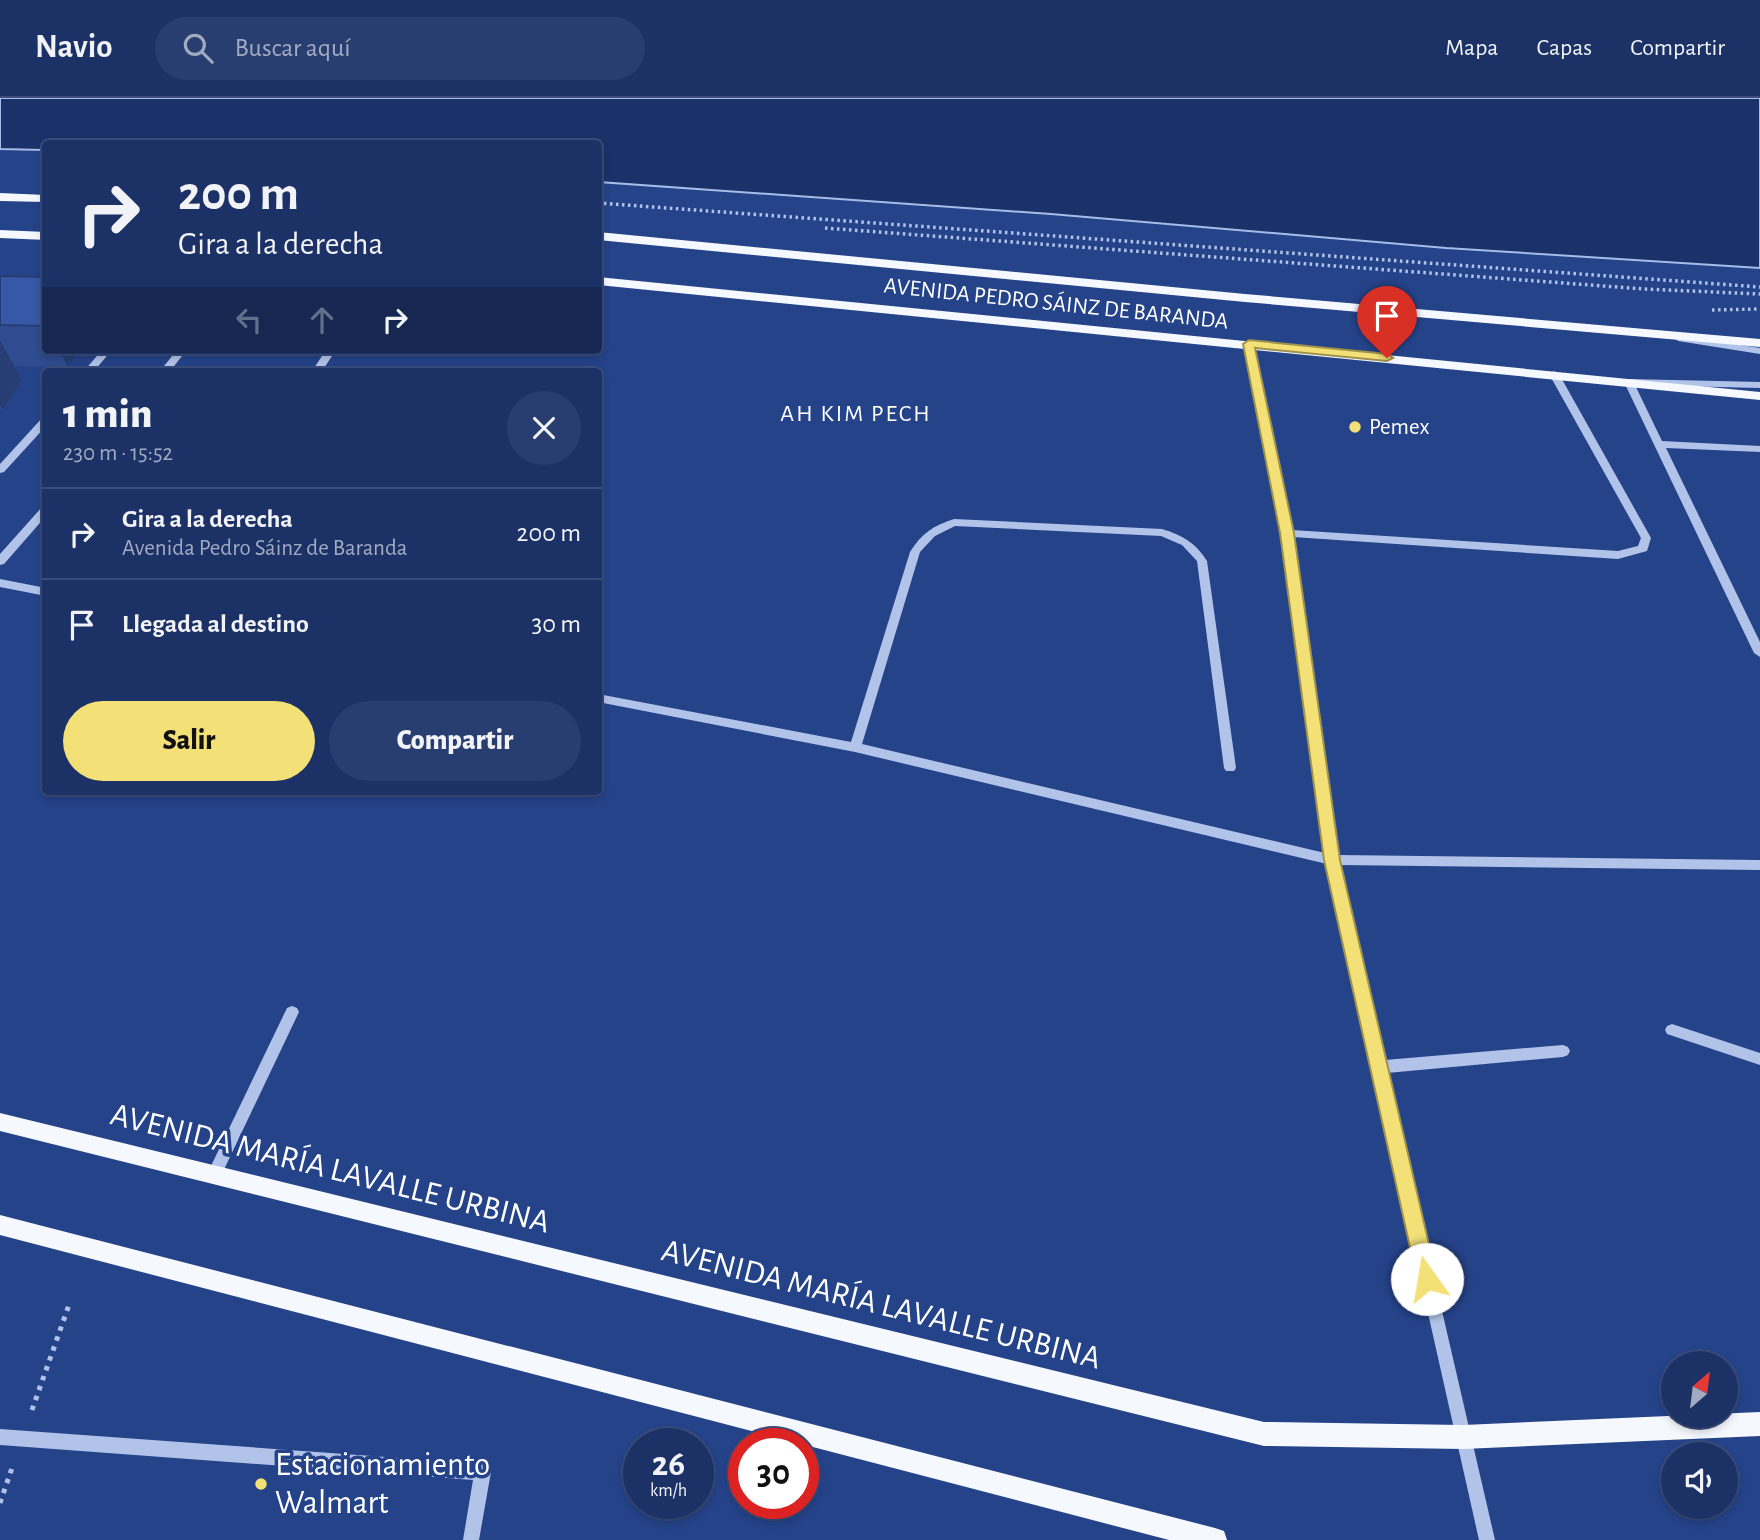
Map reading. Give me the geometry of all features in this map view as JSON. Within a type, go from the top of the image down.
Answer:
[{"type":"main road","points":[[0,197],[42,199]]},
{"type":"main road","points":[[0,234],[42,236]]},
{"type":"main road","name":"AVENIDA PEDRO SÁINZ DE BARANDA","points":[[602,236],[1231,297],[1760,342]]},
{"type":"main road","name":"AVENIDA PEDRO SÁINZ DE BARANDA","points":[[602,281],[1760,396]]},
{"type":"main road","name":"AVENIDA MARÍA LAVALLE URBINA","points":[[0,1122],[1264,1434],[1463,1437],[1760,1424]]},
{"type":"main road","points":[[0,1225],[1215,1540]]},
{"type":"street","points":[[1618,330],[1760,351]]},
{"type":"street","points":[[1249,344],[1287,533],[1332,860],[1487,1540]]},
{"type":"street","points":[[92,368],[104,354]]},
{"type":"street","points":[[167,368],[179,354]]},
{"type":"street","points":[[1287,533],[1618,555],[1643,548],[1646,538],[1554,374]]},
{"type":"street","points":[[1760,385],[1629,382],[1760,653]]},
{"type":"street","points":[[0,470],[42,423]]},
{"type":"street","points":[[1658,444],[1760,449]]},
{"type":"street","points":[[0,561],[42,514]]},
{"type":"street","points":[[855,747],[915,552],[922,540],[935,529],[954,522],[1162,533],[1181,539],[1194,548],[1202,561],[1230,768]]},
{"type":"street","points":[[0,583],[42,591]]},
{"type":"street","points":[[602,699],[855,747],[1332,860],[1760,865]]},
{"type":"street","points":[[214,1175],[292,1012]]},
{"type":"street","points":[[1672,1030],[1760,1059]]},
{"type":"street","points":[[1379,1067],[1563,1051]]},
{"type":"street","points":[[0,1437],[483,1472],[471,1540]]},
{"type":"path","points":[[602,203],[1760,287]]},
{"type":"path","points":[[813,227],[1644,289],[1760,294]]},
{"type":"path","points":[[0,1503],[70,1302]]},
{"type":"water","points":[[0,98],[1760,98],[1760,268],[1446,248],[1051,214],[602,182],[602,140],[42,140],[42,150],[0,149]]},
{"type":"building","points":[[0,276],[42,277],[42,326],[0,325]]},
{"type":"place","name":"Pemex","points":[[1355,427]]},
{"type":"place","name":"Estacionamiento Walmart","points":[[261,1484]]},
{"type":"district","name":"AH KIM PECH","points":[[856,414]]},
{"type":"route","points":[[1387,358],[1249,344],[1287,533],[1332,860],[1427,1279]]}]
